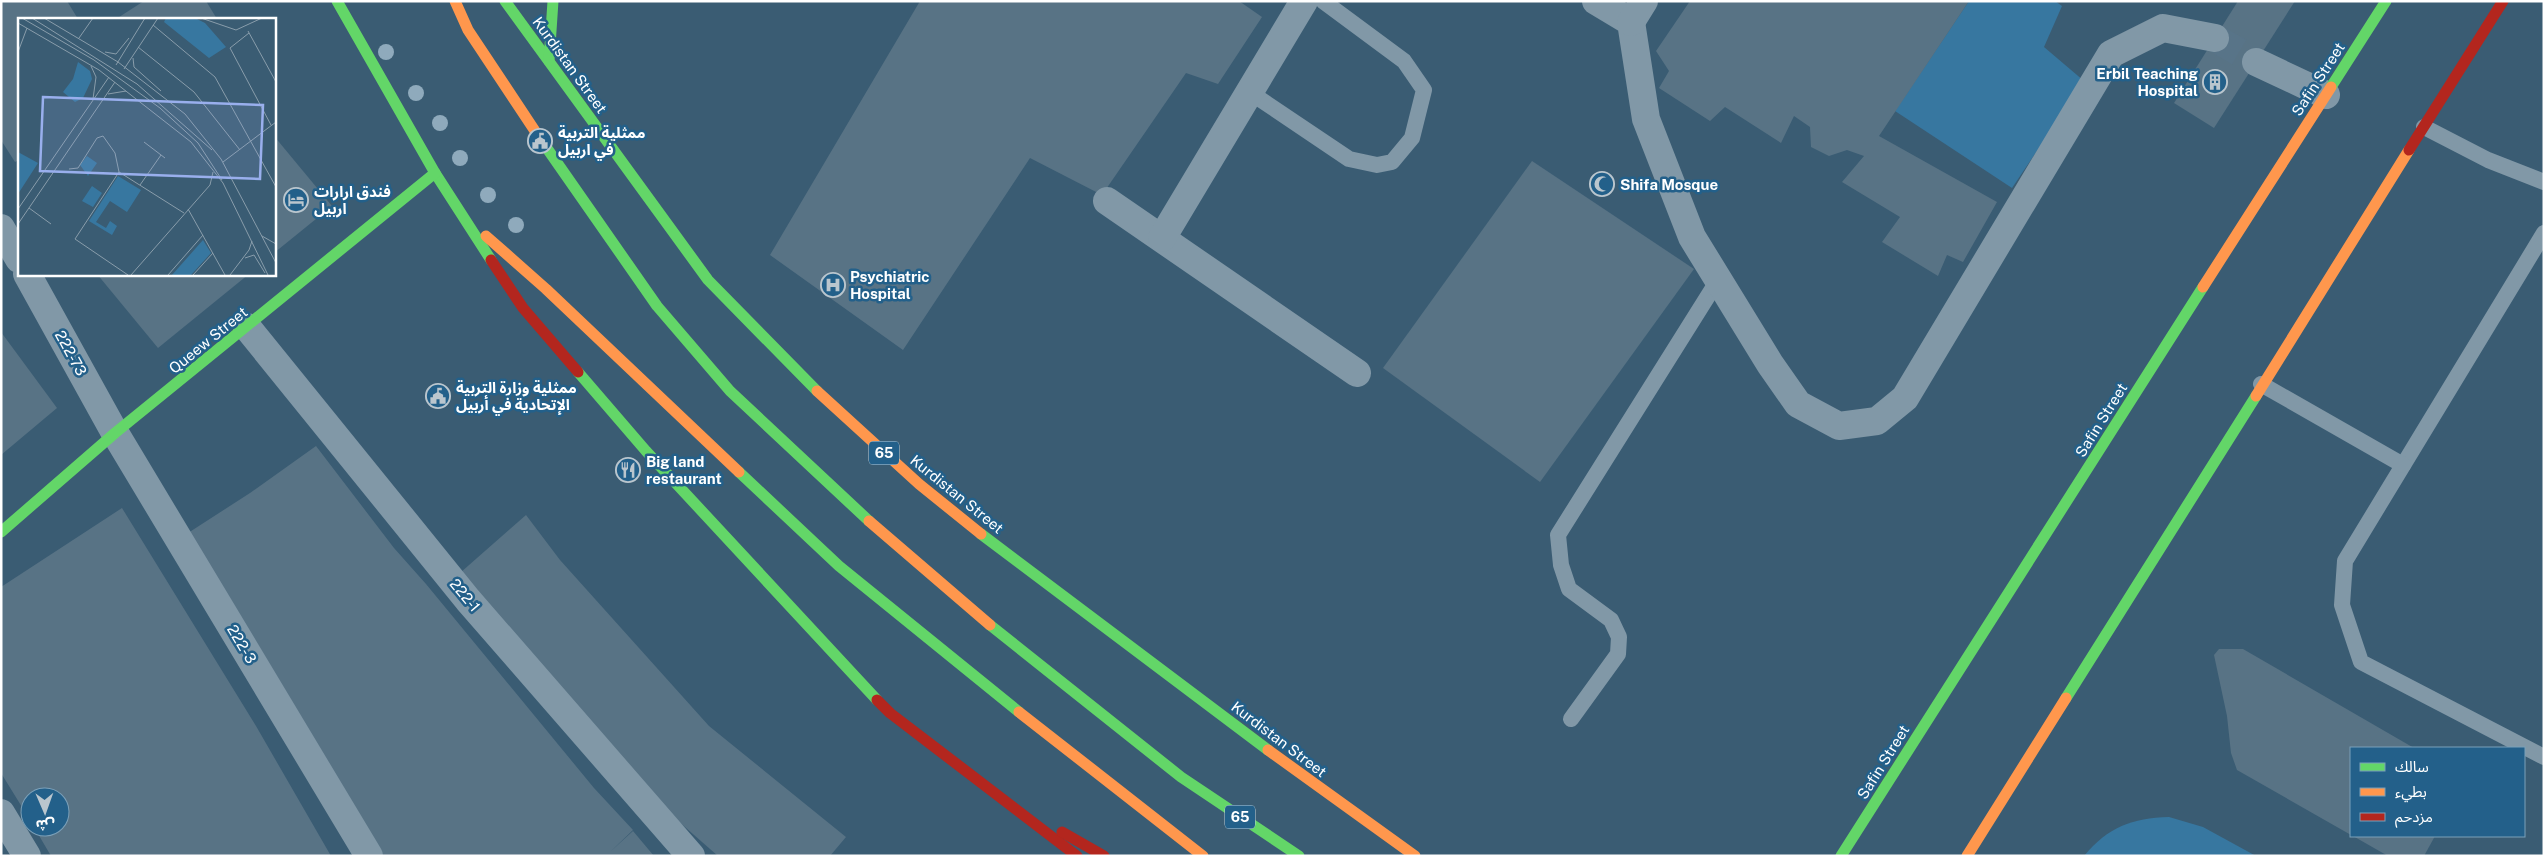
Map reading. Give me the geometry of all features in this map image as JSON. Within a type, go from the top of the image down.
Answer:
[{"type":"main road","points":[[337,1],[435,173],[523,308],[646,451],[890,713],[1076,856]]},
{"type":"main road","name":"65","points":[[455,1],[468,30],[580,198],[657,306],[730,391],[897,547],[1035,663],[1182,777],[1299,856]]},
{"type":"main road","name":"Kurdistan Street","points":[[505,1],[708,280],[816,390],[918,484],[1012,558],[1353,813],[1415,856]]},
{"type":"main road","points":[[549,61],[553,1]]},
{"type":"main road","name":"Safin Street","points":[[1841,856],[2386,1]]},
{"type":"main road","points":[[1967,856],[2261,384],[2503,1]]},
{"type":"main road","name":"Queew Street","points":[[1,532],[115,433],[435,173]]},
{"type":"main road","points":[[458,210],[546,289],[839,566],[1203,856]]},
{"type":"main road","points":[[1009,806],[1060,856]]},
{"type":"main road","points":[[1009,806],[1093,848],[1104,856]]},
{"type":"main road","points":[[1353,813],[1384,849]]},
{"type":"street","points":[[1162,238],[1248,91],[1304,1]]},
{"type":"street","points":[[1596,1],[1638,12],[1646,119],[1692,237],[1798,404],[1839,426],[1877,421],[1905,398],[2111,54],[2163,28],[2215,38]]},
{"type":"street","points":[[2256,62],[2326,95]]},
{"type":"street","points":[[1107,201],[1357,373]]},
{"type":"street","points":[[1,228],[18,257]]},
{"type":"street","name":"222-73","points":[[28,275],[115,433]]},
{"type":"street","name":"222-1","points":[[247,327],[468,600],[691,856]]},
{"type":"street","name":"222-3","points":[[115,433],[369,856]]},
{"type":"street","points":[[1,813],[27,856]]},
{"type":"lane","points":[[1248,91],[1349,159],[1377,166],[1392,162],[1412,138],[1424,90],[1404,61],[1323,1]]},
{"type":"lane","points":[[2424,127],[2488,160],[2544,182]]},
{"type":"lane","points":[[2525,747],[2361,662],[2342,605],[2345,561],[2544,233]]},
{"type":"lane","points":[[1571,719],[1618,654],[1619,637],[1611,620],[1569,589],[1562,565],[1558,534],[1718,280]]},
{"type":"lane","points":[[2261,384],[2404,465]]},
{"type":"lane","points":[[2525,747],[2544,757]]},
{"type":"shaded area","points":[[1969,1],[2055,1],[2062,6],[2044,47],[2084,81],[2012,188],[1895,111]]},
{"type":"shaded area","points":[[2169,817],[2203,827],[2256,856],[2084,856],[2102,838],[2122,826],[2143,819]]},
{"type":"building","points":[[1,1],[67,1],[77,18],[18,18],[18,160],[15,162],[1,140]]},
{"type":"building","points":[[144,1],[206,1],[216,18],[118,18]]},
{"type":"building","points":[[920,1],[1239,1],[1262,17],[1218,84],[1186,73],[1102,195],[1030,158],[903,350],[770,255]]},
{"type":"building","points":[[1690,1],[1969,1],[1879,136],[1997,202],[1963,262],[1947,255],[1938,276],[1882,242],[1900,217],[1842,182],[1864,156],[1847,150],[1829,156],[1811,147],[1810,127],[1794,116],[1781,143],[1725,107],[1710,121],[1659,88],[1669,71],[1656,51]]},
{"type":"building","name":"Erbil Teaching Hospital","points":[[2238,1],[2295,1],[2214,128],[2174,103]]},
{"type":"building","points":[[275,137],[332,206],[275,252]]},
{"type":"building","points":[[1532,161],[1694,269],[1540,482],[1383,368]]},
{"type":"building","points":[[98,275],[248,275],[158,348]]},
{"type":"building","points":[[1,332],[57,408],[1,455]]},
{"type":"building","points":[[316,446],[394,548],[426,584],[594,788],[633,830],[610,852],[633,831],[654,856],[381,856],[188,533],[250,493]]},
{"type":"building","points":[[122,508],[256,726],[331,856],[51,856],[40,837],[70,837],[70,787],[20,787],[20,804],[1,773],[1,587]]},
{"type":"building","points":[[526,515],[560,560],[709,726],[846,837],[830,856],[718,856],[645,792],[452,580]]},
{"type":"building","points":[[2219,649],[2243,649],[2412,747],[2350,747],[2350,834],[2237,770],[2231,753],[2227,716],[2214,655]]},
{"type":"building","points":[[2355,837],[2434,837],[2424,856],[2388,856]]},
{"type":"tunnel","points":[[2215,38],[2256,62]]},
{"type":"traffic: fast","points":[[337,1],[435,173],[491,260]]},
{"type":"traffic: fast","points":[[505,1],[708,280],[817,391]]},
{"type":"traffic: fast","points":[[549,61],[553,1]]},
{"type":"traffic: fast","points":[[2331,87],[2386,1]]},
{"type":"traffic: fast","points":[[537,134],[657,306],[730,391],[869,521]]},
{"type":"traffic: fast","points":[[1,532],[115,433],[435,173]]},
{"type":"traffic: fast","points":[[1841,856],[2203,287]]},
{"type":"traffic: fast","points":[[578,372],[646,451],[877,700]]},
{"type":"traffic: fast","points":[[2066,698],[2256,396]]},
{"type":"traffic: fast","points":[[739,472],[839,566],[1019,712]]},
{"type":"traffic: fast","points":[[981,534],[1268,750]]},
{"type":"traffic: fast","points":[[990,625],[1181,777],[1299,856]]},
{"type":"traffic: slow","points":[[455,1],[468,30],[537,134]]},
{"type":"traffic: slow","points":[[2203,287],[2331,87]]},
{"type":"traffic: slow","points":[[2256,396],[2409,150]]},
{"type":"traffic: slow","points":[[486,236],[546,289],[739,472]]},
{"type":"traffic: slow","points":[[817,391],[919,484],[981,534]]},
{"type":"traffic: slow","points":[[869,521],[990,625]]},
{"type":"traffic: slow","points":[[1967,856],[2066,698]]},
{"type":"traffic: slow","points":[[1019,712],[1203,856]]},
{"type":"traffic: slow","points":[[1268,750],[1415,856]]},
{"type":"traffic: jam","points":[[2409,150],[2503,1]]},
{"type":"traffic: jam","points":[[491,260],[523,308],[578,372]]},
{"type":"traffic: jam","points":[[877,700],[890,713],[1077,856]]},
{"type":"traffic: jam","points":[[1062,832],[1104,856]]},
{"type":"place","name":"Erbil Teaching Hospital","points":[[2215,82]]},
{"type":"place","name":"ممثلية التربية في اربيل","points":[[540,141]]},
{"type":"place","name":"Shifa Mosque","points":[[1602,184]]},
{"type":"place","name":"فندق ارارات اربيل","points":[[296,200]]},
{"type":"place","name":"Psychiatric Hospital","points":[[833,285]]},
{"type":"place","name":"ممثلية وزارة التربية الإتحادية في أربيل","points":[[438,396]]},
{"type":"place","name":"Big land restaurant","points":[[628,470]]}]
